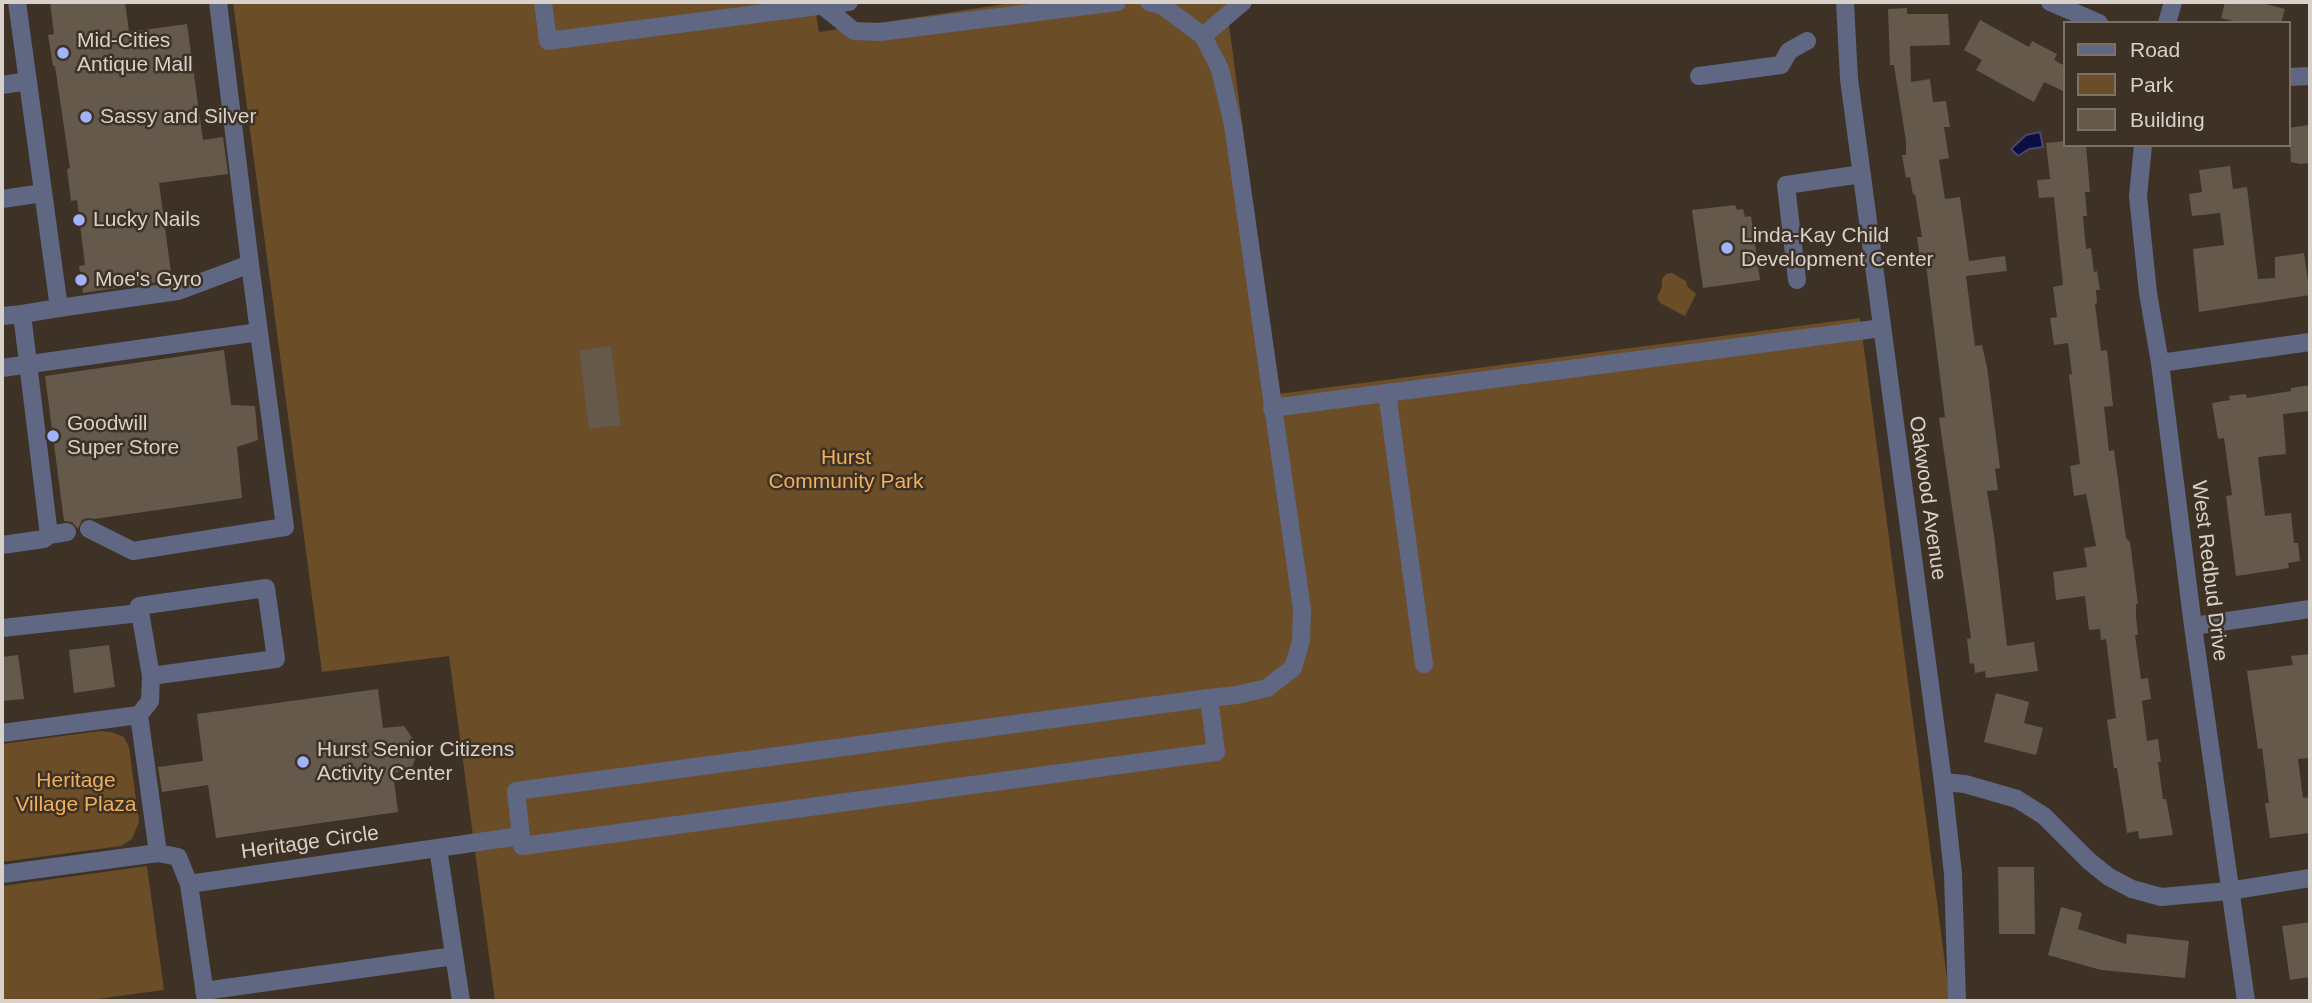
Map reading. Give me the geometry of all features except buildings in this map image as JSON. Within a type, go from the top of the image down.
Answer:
[{"type":"street","points":[[17,2],[59,308]]},
{"type":"street","points":[[89,529],[133,551],[285,527],[218,2]]},
{"type":"street","points":[[543,2],[548,41],[770,7],[849,2],[854,31]]},
{"type":"street","points":[[822,4],[854,31],[880,32],[1117,2]]},
{"type":"street","points":[[1149,2],[1163,6],[1203,36],[1220,69],[1233,125],[1302,609],[1301,640],[1293,668],[1267,688],[1209,698],[516,791],[522,846],[1216,752],[1209,698]]},
{"type":"street","points":[[1203,36],[1243,2]]},
{"type":"street","name":"Oakwood Avenue","points":[[1845,2],[1849,79],[1943,782],[1953,874],[1958,1001]]},
{"type":"street","points":[[2050,2],[2094,21]]},
{"type":"street","points":[[2168,21],[2173,2]]},
{"type":"street","points":[[1699,76],[1781,65],[1789,51],[1807,41]]},
{"type":"street","points":[[2291,77],[2310,76]]},
{"type":"street","points":[[2,85],[28,81]]},
{"type":"street","name":"West Redbud Drive","points":[[2143,147],[2138,195],[2148,293],[2160,363],[2193,626],[2246,1001]]},
{"type":"street","points":[[1797,280],[1786,185],[1862,174]]},
{"type":"street","points":[[2,199],[43,193]]},
{"type":"street","points":[[2,316],[178,291],[250,264]]},
{"type":"street","points":[[2,545],[44,540],[58,534],[22,314]]},
{"type":"street","points":[[1272,408],[1882,328]]},
{"type":"street","points":[[2,368],[259,332]]},
{"type":"street","points":[[2160,363],[2310,342]]},
{"type":"street","points":[[1387,394],[1424,664]]},
{"type":"street","points":[[2,733],[139,715],[150,701],[151,676],[139,606],[266,588],[276,659],[151,676]]},
{"type":"street","points":[[2193,626],[2310,609]]},
{"type":"street","points":[[2,628],[140,613]]},
{"type":"street","points":[[139,715],[158,853]]},
{"type":"street","points":[[1943,782],[1965,784],[2017,799],[2044,816],[2109,877],[2132,889],[2161,897],[2229,891],[2310,878]]},
{"type":"street","name":"Heritage Circle","points":[[189,884],[520,836]]},
{"type":"street","points":[[438,848],[461,1001]]},
{"type":"street","points":[[2,874],[158,853],[178,857],[189,884],[205,996],[454,956]]},
{"type":"green space","name":"Hurst Community Park","points":[[233,2],[814,2],[819,32],[1018,2],[1226,2],[1278,394],[1860,318],[1950,1001],[495,1001],[449,656],[322,672]]},
{"type":"green space","points":[[1672,273],[1686,281],[1687,286],[1696,294],[1685,316],[1660,303],[1657,297],[1662,287],[1662,279],[1666,274]]},
{"type":"green space","name":"Heritage Village Plaza","points":[[100,731],[124,737],[129,747],[139,822],[132,839],[121,846],[2,862],[2,744]]},
{"type":"green space","points":[[147,866],[164,990],[82,1001],[2,1001],[2,886]]},
{"type":"shaded area","points":[[2040,132],[2043,147],[2029,149],[2018,156],[2011,149],[2026,135]]},
{"type":"place","name":"Mid-Cities Antique Mall","points":[[63,53]]},
{"type":"place","name":"Sassy and Silver","points":[[86,117]]},
{"type":"place","name":"Lucky Nails","points":[[79,220]]},
{"type":"place","name":"Linda-Kay Child Development Center","points":[[1727,248]]},
{"type":"place","name":"Moe's Gyro","points":[[81,280]]},
{"type":"place","name":"Goodwill Super Store","points":[[53,436]]},
{"type":"place","name":"Hurst Senior Citizens Activity Center","points":[[303,762]]}]
